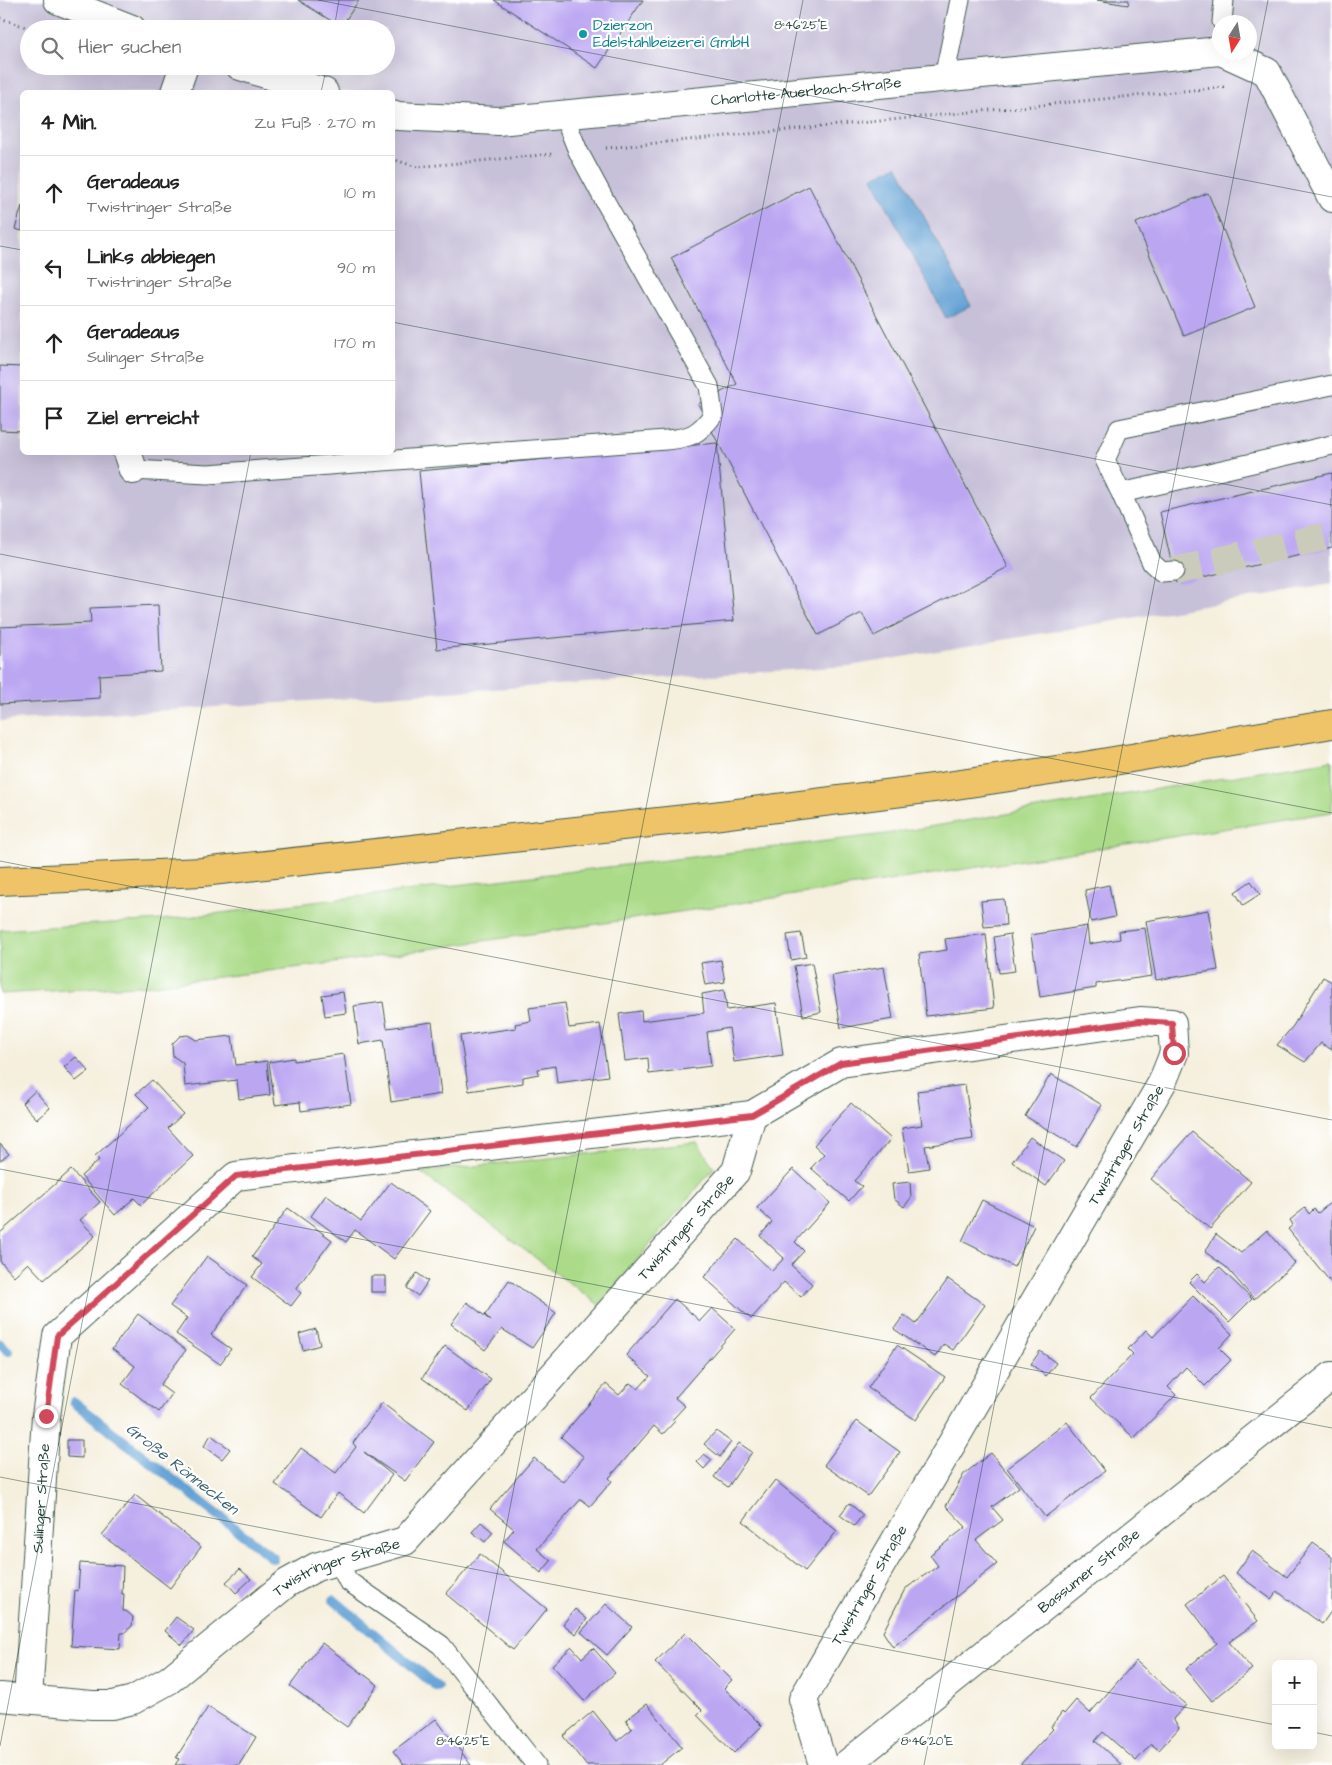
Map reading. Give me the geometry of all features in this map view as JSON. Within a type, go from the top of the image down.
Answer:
[{"type":"main road","points":[[0,881],[202,872],[713,816],[1084,766],[1332,724]]},
{"type":"street","points":[[58,0],[109,20]]},
{"type":"street","name":"Charlotte-Auerbach-Straße","points":[[395,115],[498,121],[1212,50]]},
{"type":"street","name":"Charlotte-Auerbach-Straße","points":[[1242,60],[1267,72]]},
{"type":"street","points":[[1267,72],[1332,198]]},
{"type":"street","points":[[176,90],[181,75]]},
{"type":"street","points":[[269,75],[318,90]]},
{"type":"street","name":"Twistringer Straße","points":[[0,1697],[92,1705],[113,1705],[133,1700],[169,1680],[287,1583],[316,1567],[405,1541],[736,1172],[752,1115],[841,1063],[1140,1021],[1172,1023],[1174,1053],[1162,1083],[803,1699],[823,1765]]},
{"type":"street","name":"Sulinger Straße","points":[[28,1699],[46,1416],[57,1336],[236,1176],[752,1115]]},
{"type":"street","name":"Bassumer Straße","points":[[846,1765],[1332,1376]]},
{"type":"lane","points":[[944,78],[960,0]]},
{"type":"lane","points":[[1223,15],[1224,0]]},
{"type":"lane","points":[[130,462],[208,474],[666,440],[685,438],[702,429],[713,415],[709,386],[640,266],[578,151],[563,114]]},
{"type":"lane","points":[[1174,571],[1162,572],[1152,563],[1105,460],[1120,428],[1332,385]]},
{"type":"lane","points":[[1121,493],[1332,446]]},
{"type":"lane","points":[[338,1561],[348,1581],[441,1645],[536,1765]]},
{"type":"path","points":[[0,18],[20,25]]},
{"type":"path","points":[[395,159],[417,167],[1222,88],[1267,72]]},
{"type":"shaded area","points":[[0,0],[1332,0],[1332,584],[850,666],[0,721]]},
{"type":"green space","points":[[1332,760],[1332,812],[882,882],[334,963],[153,985],[0,994],[0,930],[162,920],[886,834]]},
{"type":"green space","points":[[697,1142],[714,1168],[599,1305],[420,1172]]},
{"type":"water","points":[[897,165],[971,306],[946,318],[872,178]]},
{"type":"building","points":[[298,0],[359,0],[346,20],[330,20]]},
{"type":"building","name":"Dzierzon Edelstahlbeizerei GmbH","points":[[494,0],[643,0],[597,68]]},
{"type":"building","points":[[1097,0],[1129,0],[1128,5]]},
{"type":"building","points":[[809,186],[1008,567],[874,636],[862,613],[818,635],[698,404],[737,384],[671,258]]},
{"type":"building","points":[[1208,193],[1255,307],[1184,336],[1136,223]]},
{"type":"building","points":[[20,213],[20,230],[15,229]]},
{"type":"building","points":[[0,366],[20,367],[20,431],[0,430]]},
{"type":"building","points":[[717,443],[734,621],[437,649],[419,471]]},
{"type":"building","points":[[1332,473],[1332,548],[1176,583],[1160,512]]},
{"type":"building","points":[[158,605],[161,671],[99,675],[100,698],[0,704],[0,627],[91,623],[90,608]]},
{"type":"building","points":[[1251,881],[1260,894],[1243,905],[1235,892]]},
{"type":"building","points":[[1109,885],[1115,917],[1091,922],[1085,890]]},
{"type":"building","points":[[1004,899],[1006,925],[984,927],[981,901]]},
{"type":"building","points":[[1208,910],[1218,970],[1156,980],[1146,921]]},
{"type":"building","points":[[1087,926],[1089,944],[1120,939],[1119,931],[1145,928],[1152,976],[1096,984],[1096,988],[1040,997],[1031,935]]},
{"type":"building","points":[[801,933],[806,957],[791,960],[787,935]]},
{"type":"building","points":[[986,934],[994,1008],[926,1016],[919,954],[947,950],[945,939]]},
{"type":"building","points":[[1010,934],[1015,971],[999,973],[994,937]]},
{"type":"building","points":[[721,960],[725,982],[705,985],[701,963]]},
{"type":"building","points":[[812,963],[821,1012],[803,1016],[794,966]]},
{"type":"building","points":[[884,967],[893,1019],[841,1028],[832,976]]},
{"type":"building","points":[[1323,977],[1332,982],[1332,1050],[1321,1043],[1305,1062],[1277,1045],[1293,1026]]},
{"type":"building","points":[[724,990],[727,1010],[776,1003],[783,1055],[734,1062],[729,1028],[707,1032],[711,1066],[649,1074],[648,1058],[625,1061],[619,1014],[641,1011],[642,1021],[704,1013],[702,994]]},
{"type":"building","points":[[343,992],[346,1013],[325,1016],[322,995]]},
{"type":"building","points":[[383,1002],[387,1028],[432,1022],[441,1094],[391,1102],[383,1040],[359,1044],[354,1006]]},
{"type":"building","points":[[565,1003],[569,1028],[600,1024],[608,1076],[557,1083],[555,1066],[538,1069],[539,1074],[523,1077],[523,1083],[469,1091],[460,1036],[516,1028],[515,1024],[531,1021],[529,1008]]},
{"type":"building","points":[[188,1035],[196,1040],[232,1036],[236,1065],[267,1061],[270,1095],[239,1099],[237,1080],[185,1086],[183,1063],[173,1056],[172,1044],[180,1036]]},
{"type":"building","points":[[344,1054],[351,1104],[301,1111],[300,1102],[275,1105],[269,1062],[294,1058],[294,1061]]},
{"type":"building","points":[[76,1057],[89,1071],[76,1081],[64,1067]]},
{"type":"building","points":[[1051,1074],[1102,1105],[1077,1147],[1025,1116]]},
{"type":"building","points":[[152,1080],[183,1114],[168,1128],[193,1156],[141,1205],[134,1198],[115,1215],[81,1176],[99,1160],[95,1156],[149,1107],[136,1094]]},
{"type":"building","points":[[965,1085],[973,1139],[925,1146],[929,1168],[909,1171],[902,1128],[922,1125],[917,1091]]},
{"type":"building","points":[[35,1091],[50,1108],[37,1119],[22,1103]]},
{"type":"building","points":[[851,1103],[891,1139],[854,1181],[862,1186],[849,1201],[811,1168],[824,1154],[814,1145]]},
{"type":"building","points":[[1192,1132],[1251,1182],[1210,1229],[1151,1179]]},
{"type":"building","points":[[1030,1137],[1064,1161],[1046,1186],[1012,1162]]},
{"type":"building","points":[[0,1144],[9,1154],[0,1161]]},
{"type":"building","points":[[793,1169],[830,1203],[795,1242],[804,1251],[791,1265],[812,1284],[801,1297],[784,1282],[751,1319],[704,1277],[738,1239],[772,1271],[784,1258],[760,1236],[772,1222],[757,1208]]},
{"type":"building","points":[[71,1170],[100,1202],[80,1220],[95,1236],[44,1280],[28,1263],[14,1276],[0,1261],[0,1233]]},
{"type":"building","points":[[391,1182],[430,1211],[394,1259],[355,1230],[346,1242],[311,1216],[326,1195],[361,1221]]},
{"type":"building","points":[[910,1182],[911,1198],[904,1207],[894,1199],[892,1184]]},
{"type":"building","points":[[982,1200],[1034,1226],[1014,1267],[962,1241]]},
{"type":"building","points":[[1330,1203],[1332,1205],[1332,1284],[1288,1229],[1293,1225],[1290,1220],[1305,1208],[1309,1214],[1314,1209],[1318,1213]]},
{"type":"building","points":[[288,1208],[332,1240],[296,1289],[301,1293],[291,1306],[252,1277],[262,1264],[252,1257]]},
{"type":"building","points":[[1267,1230],[1295,1263],[1254,1299],[1226,1267],[1205,1252],[1216,1234],[1241,1253]]},
{"type":"building","points":[[207,1256],[247,1285],[211,1335],[231,1349],[220,1364],[176,1334],[187,1318],[170,1306]]},
{"type":"building","points":[[1219,1267],[1252,1299],[1229,1322],[1189,1282],[1197,1274],[1205,1282]]},
{"type":"building","points":[[417,1273],[428,1281],[418,1296],[407,1288]]},
{"type":"building","points":[[371,1276],[386,1276],[386,1292],[371,1292]]},
{"type":"building","points":[[948,1279],[985,1305],[953,1350],[944,1344],[935,1357],[894,1329],[904,1315],[916,1324]]},
{"type":"building","points":[[509,1280],[556,1313],[532,1348],[502,1329],[485,1350],[451,1324],[467,1302],[491,1321],[485,1315]]},
{"type":"building","points":[[1193,1296],[1232,1334],[1219,1348],[1231,1360],[1205,1386],[1186,1367],[1168,1387],[1176,1395],[1134,1438],[1091,1398],[1133,1354],[1128,1349],[1146,1330],[1153,1337]]},
{"type":"building","points":[[675,1299],[700,1321],[712,1308],[735,1329],[675,1398],[685,1406],[672,1420],[675,1421],[663,1434],[654,1426],[609,1478],[612,1481],[590,1506],[581,1499],[537,1549],[551,1561],[541,1573],[504,1541],[514,1529],[490,1509],[534,1458],[563,1482],[584,1457],[561,1437],[606,1384],[619,1395],[630,1383],[638,1389],[650,1376],[626,1355]]},
{"type":"building","points":[[138,1314],[186,1350],[160,1385],[172,1394],[159,1412],[122,1384],[135,1366],[112,1349]]},
{"type":"building","points":[[316,1329],[320,1345],[303,1350],[299,1334]]},
{"type":"building","points":[[897,1345],[945,1377],[916,1420],[868,1388]]},
{"type":"building","points":[[445,1346],[491,1379],[468,1411],[422,1378]]},
{"type":"building","points":[[1040,1351],[1056,1363],[1046,1376],[1031,1364]]},
{"type":"building","points":[[382,1403],[434,1442],[405,1481],[364,1452],[392,1475],[364,1513],[338,1493],[321,1517],[275,1484],[301,1448],[336,1473],[356,1447],[353,1443]]},
{"type":"building","points":[[857,1421],[900,1452],[868,1496],[824,1465]]},
{"type":"building","points":[[1067,1422],[1105,1471],[1045,1517],[1007,1468]]},
{"type":"building","points":[[716,1431],[731,1442],[720,1457],[704,1444]]},
{"type":"building","points":[[211,1435],[230,1449],[222,1459],[204,1446]]},
{"type":"building","points":[[67,1440],[82,1440],[82,1458],[67,1457]]},
{"type":"building","points":[[739,1443],[752,1452],[728,1487],[714,1477]]},
{"type":"building","points":[[991,1453],[1019,1487],[992,1507],[1003,1520],[976,1540],[997,1564],[893,1647],[883,1632],[905,1589],[938,1566],[930,1555],[966,1527],[946,1506],[964,1474]]},
{"type":"building","points":[[704,1454],[712,1460],[704,1469],[697,1462]]},
{"type":"building","points":[[775,1480],[837,1531],[805,1571],[743,1521]]},
{"type":"building","points":[[135,1495],[201,1547],[170,1588],[102,1535]]},
{"type":"building","points":[[849,1503],[863,1515],[854,1526],[840,1515]]},
{"type":"building","points":[[481,1522],[493,1532],[485,1542],[472,1532]]},
{"type":"building","points":[[1313,1543],[1332,1557],[1332,1610],[1322,1624],[1277,1591],[1271,1599],[1236,1573],[1252,1551],[1287,1577]]},
{"type":"building","points":[[480,1554],[547,1609],[513,1650],[446,1594]]},
{"type":"building","points":[[80,1563],[123,1566],[123,1611],[126,1611],[133,1617],[132,1626],[124,1633],[121,1633],[120,1649],[71,1646],[75,1590],[78,1591]]},
{"type":"building","points":[[240,1569],[251,1579],[236,1593],[226,1582]]},
{"type":"building","points":[[1223,1576],[1258,1621],[1229,1642],[1252,1669],[1212,1701],[1186,1669],[1217,1643],[1187,1604]]},
{"type":"building","points":[[606,1604],[632,1627],[607,1655],[581,1632]]},
{"type":"building","points":[[575,1609],[587,1619],[576,1634],[563,1624]]},
{"type":"building","points":[[176,1617],[194,1630],[182,1645],[165,1631]]},
{"type":"building","points":[[685,1633],[732,1680],[724,1688],[762,1726],[734,1753],[697,1715],[702,1710],[655,1662]]},
{"type":"building","points":[[322,1643],[378,1685],[347,1727],[290,1686]]},
{"type":"building","points":[[572,1647],[582,1658],[593,1648],[615,1673],[584,1701],[552,1665]]},
{"type":"building","points":[[1136,1661],[1186,1705],[1173,1719],[1179,1728],[1159,1750],[1151,1744],[1136,1761],[1103,1732],[1095,1741],[1122,1765],[1020,1765],[1053,1729],[1051,1727],[1062,1712],[1064,1714],[1076,1700],[1090,1713]]},
{"type":"building","points":[[647,1704],[682,1747],[660,1765],[586,1765],[563,1736],[593,1711],[617,1741],[632,1729],[626,1720]]},
{"type":"building","points":[[208,1707],[256,1737],[239,1765],[175,1765],[179,1759],[176,1758]]},
{"type":"building","points":[[436,1719],[471,1765],[404,1765],[393,1751]]},
{"type":"waterway","name":"Große Rönnecken","points":[[0,1344],[8,1351]]},
{"type":"waterway","name":"Große Rönnecken","points":[[74,1402],[273,1558]]},
{"type":"waterway","name":"Große Rönnecken","points":[[334,1600],[437,1687]]},
{"type":"tunnel","points":[[1174,571],[1332,535]]},
{"type":"place","name":"Dzierzon Edelstahlbeizerei GmbH","points":[[583,34]]},
{"type":"route","points":[[46,1416],[57,1336],[236,1176],[752,1115],[841,1063],[1140,1021],[1172,1023],[1174,1053]]}]
